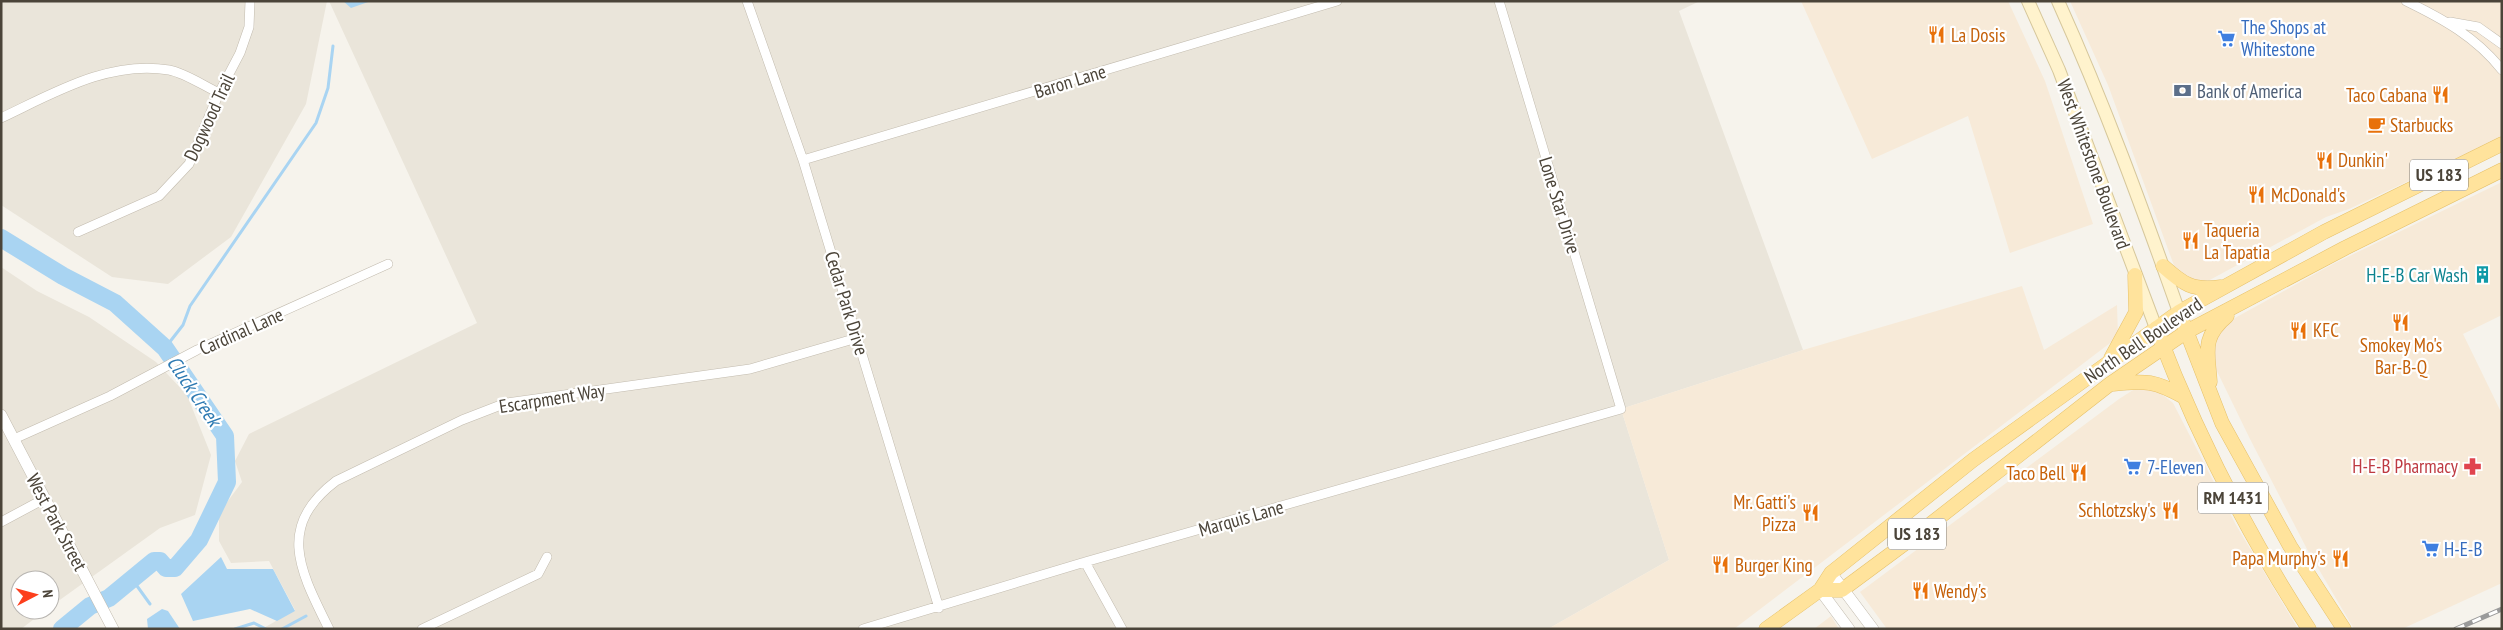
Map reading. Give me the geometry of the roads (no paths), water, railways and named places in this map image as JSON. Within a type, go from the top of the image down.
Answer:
[{"type":"main road","name":"West Whitestone Boulevard","points":[[2028,1],[2059,70],[2156,328]]},
{"type":"main road","name":"West Whitestone Boulevard","points":[[2058,1],[2088,69],[2179,312]]},
{"type":"main road","name":"North Bell Boulevard","points":[[1766,629],[1820,590],[1831,573],[1973,460],[2179,312],[2359,214],[2502,144]]},
{"type":"main road","name":"North Bell Boulevard","points":[[1842,590],[1923,530],[2110,384],[2186,332],[2502,170]]},
{"type":"main road","points":[[2163,266],[2183,284],[2204,289],[2226,286]]},
{"type":"main road","points":[[2110,361],[2136,312],[2135,275]]},
{"type":"main road","points":[[2211,398],[2207,342],[2216,326],[2247,300]]},
{"type":"main road","name":"RM 1431","points":[[2179,312],[2211,398],[2234,445],[2277,522],[2344,629]]},
{"type":"main road","name":"RM 1431","points":[[2156,328],[2207,450],[2271,570],[2309,629]]},
{"type":"main road","points":[[2110,384],[2150,381],[2161,384],[2184,397]]},
{"type":"main road","points":[[1820,590],[1842,590]]},
{"type":"street","name":"Dogwood Trail","points":[[78,232],[159,196],[189,164],[219,93],[240,53],[249,27],[250,1]]},
{"type":"street","name":"Cedar Park Drive","points":[[747,1],[804,160],[938,608]]},
{"type":"street","name":"Baron Lane","points":[[804,160],[1336,1]]},
{"type":"street","name":"Lone Star Drive","points":[[1499,1],[1621,409]]},
{"type":"street","points":[[2406,1],[2448,21],[2479,45],[2502,70]]},
{"type":"street","points":[[2448,21],[2478,27],[2502,44]]},
{"type":"street","points":[[1,118],[70,86],[112,70],[171,70],[219,93]]},
{"type":"street","name":"Cardinal Lane","points":[[14,439],[110,396],[187,355],[388,264]]},
{"type":"street","name":"Escarpment Way","points":[[328,629],[302,573],[298,551],[300,532],[308,510],[321,492],[336,481],[462,420],[506,403],[750,370],[857,338]]},
{"type":"street","name":"Marquis Lane","points":[[863,629],[938,608],[1085,562],[1621,409]]},
{"type":"street","name":"West Park Street","points":[[1,415],[110,624]]},
{"type":"street","points":[[1,522],[44,499]]},
{"type":"street","points":[[422,629],[538,574],[547,556]]},
{"type":"street","points":[[1085,562],[1122,629]]},
{"type":"street","points":[[1831,573],[1873,629]]},
{"type":"street","points":[[1820,590],[1849,629]]},
{"type":"water","points":[[343,1],[371,1],[351,8]]},
{"type":"water","points":[[221,557],[227,569],[273,569],[295,611],[277,621],[250,609],[193,621],[181,594]]},
{"type":"water","points":[[162,609],[168,611],[180,629],[148,629],[147,619]]},
{"type":"waterway","points":[[165,348],[183,325],[190,306],[316,123],[328,88],[333,46]]},
{"type":"waterway","name":"Cluck Creek","points":[[1,238],[63,276],[115,303],[165,348],[225,436],[227,482],[199,540],[175,568],[166,568],[160,561],[154,561],[109,598],[90,606],[62,629]]},
{"type":"waterway","points":[[132,579],[150,604]]},
{"type":"waterway","points":[[282,629],[306,616]]},
{"type":"waterway","points":[[235,629],[254,623],[266,629]]},
{"type":"railway","points":[[2456,629],[2502,609]]},
{"type":"place","name":"La Dosis","points":[[1937,35]]},
{"type":"place","name":"The Shops at Whitestone","points":[[2227,38]]},
{"type":"place","name":"Bank of America","points":[[2183,91]]},
{"type":"place","name":"Taco Cabana","points":[[2441,95]]},
{"type":"place","name":"Starbucks","points":[[2376,125]]},
{"type":"place","name":"Dunkin'","points":[[2324,160]]},
{"type":"place","name":"McDonald's","points":[[2257,195]]},
{"type":"place","name":"Taqueria La Tapatia","points":[[2190,241]]},
{"type":"place","name":"H-E-B Car Wash","points":[[2482,275]]},
{"type":"place","name":"Smokey Mo's Bar-B-Q","points":[[2401,322]]},
{"type":"place","name":"KFC","points":[[2299,330]]},
{"type":"place","name":"H-E-B Pharmacy","points":[[2472,466]]},
{"type":"place","name":"7-Eleven","points":[[2133,467]]},
{"type":"place","name":"Taco Bell","points":[[2079,473]]},
{"type":"place","name":"Schlotzsky's","points":[[2170,510]]},
{"type":"place","name":"Mr. Gatti's Pizza","points":[[1810,513]]},
{"type":"place","name":"H-E-B","points":[[2430,549]]},
{"type":"place","name":"Papa Murphy's","points":[[2340,558]]},
{"type":"place","name":"Burger King","points":[[1721,565]]},
{"type":"place","name":"Wendy's","points":[[1920,591]]}]
